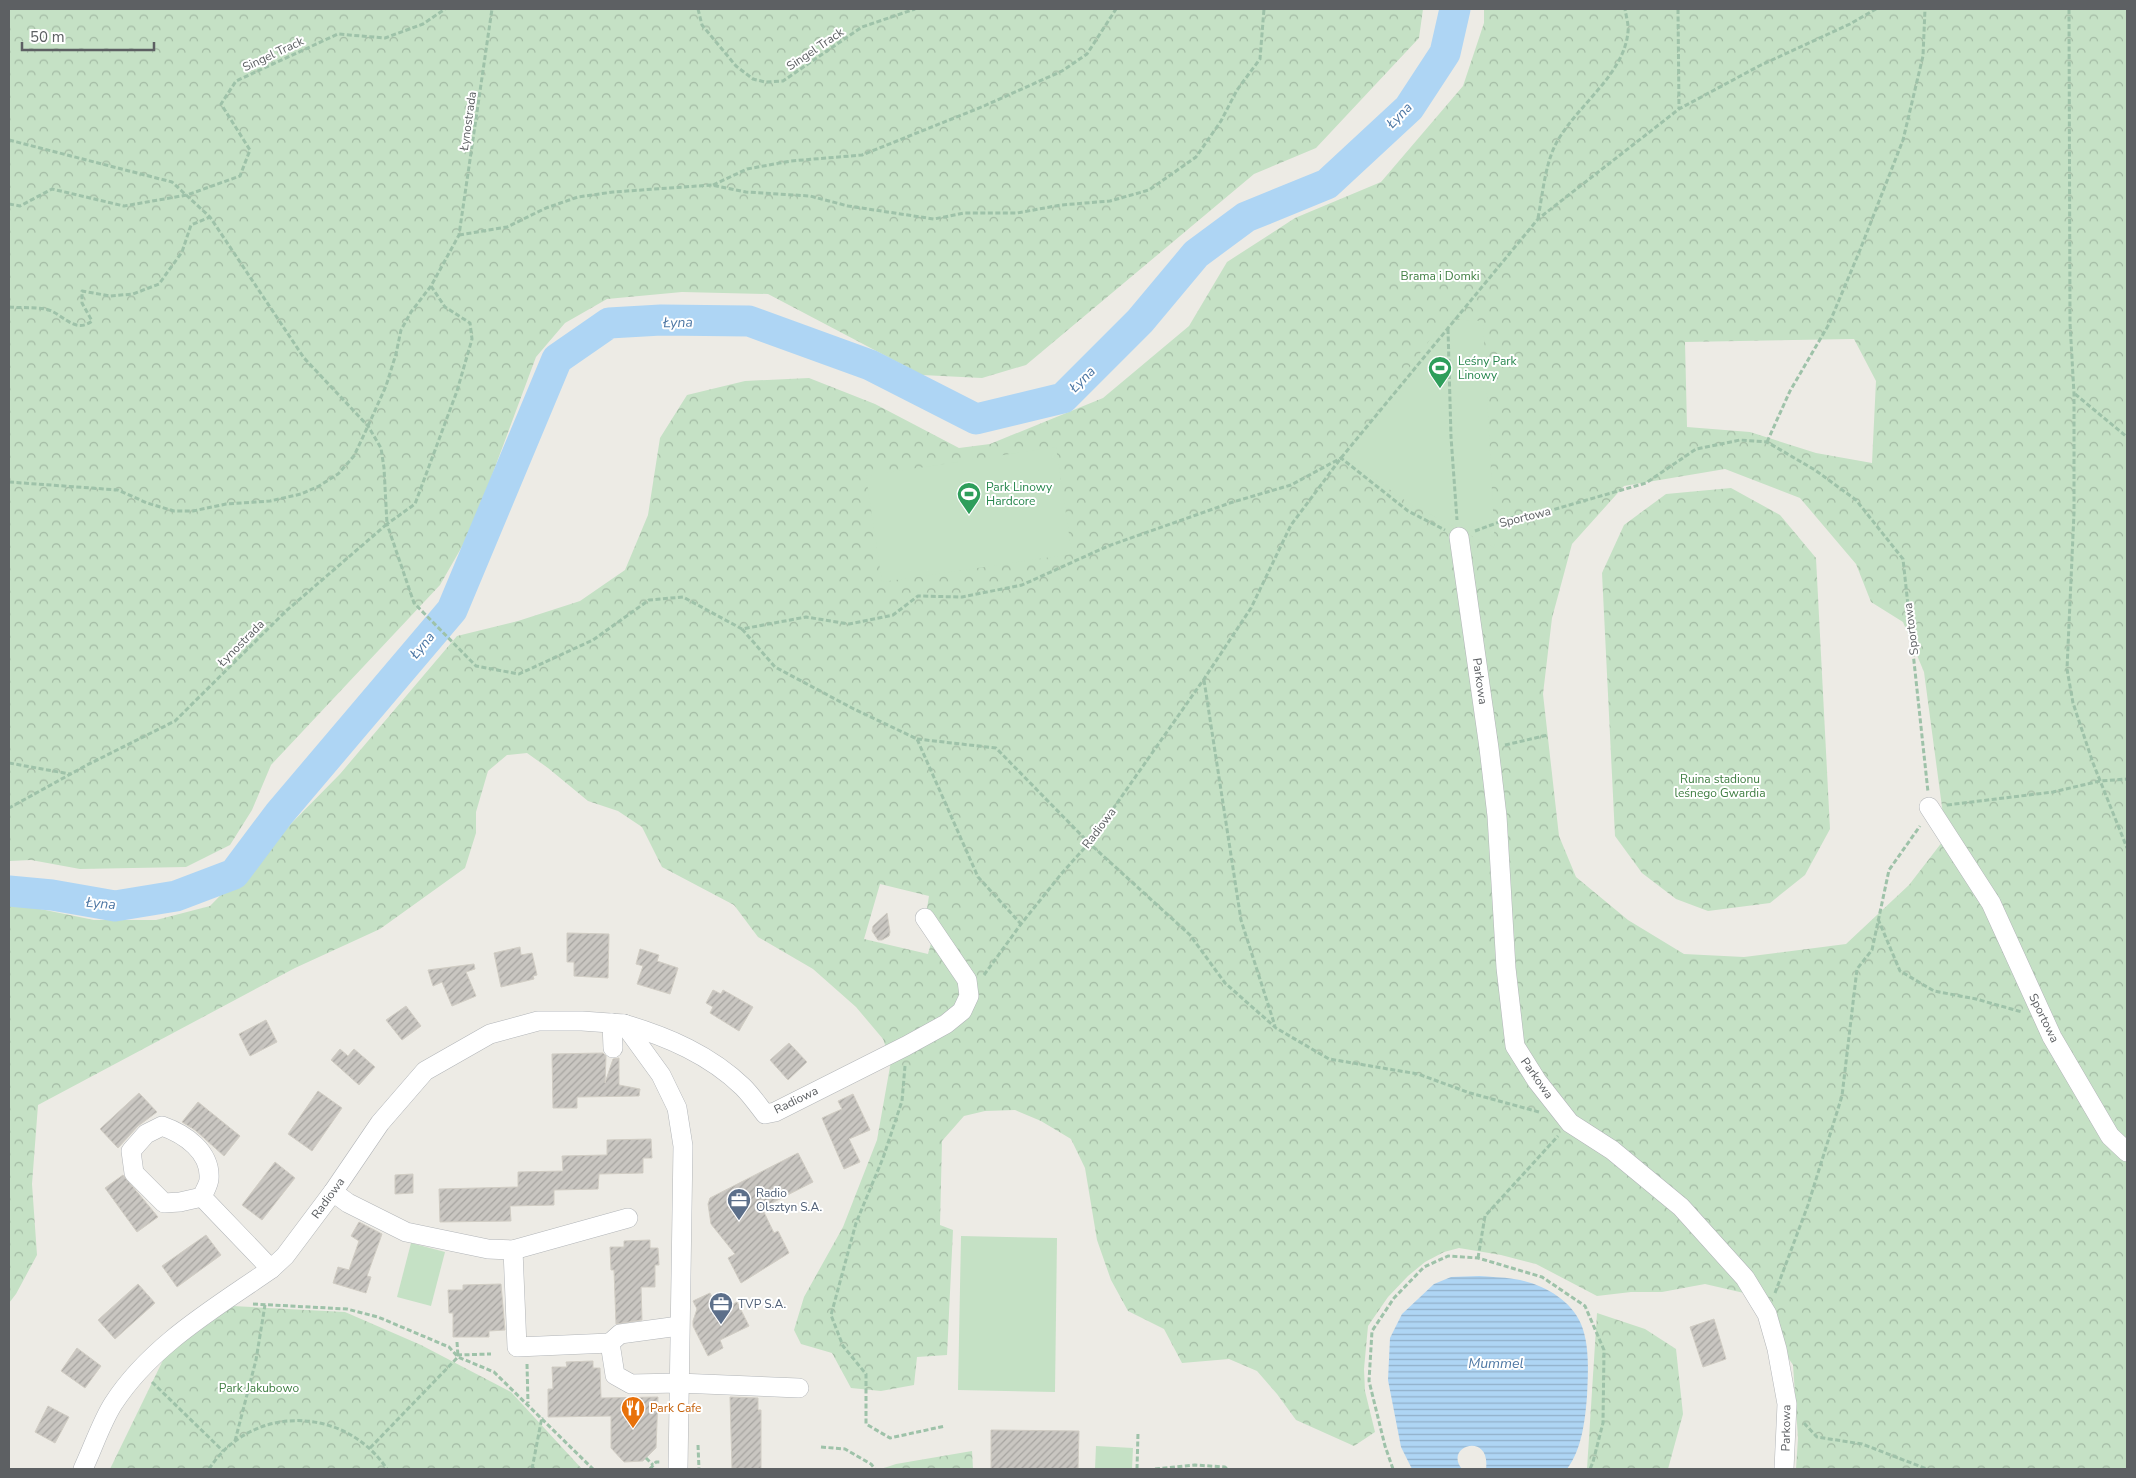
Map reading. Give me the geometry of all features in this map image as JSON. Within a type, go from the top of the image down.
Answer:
[{"type":"street","name":"Parkowa","points":[[1459,537],[1497,816],[1506,968],[1515,1046],[1537,1081],[1570,1123],[1612,1150],[1681,1207],[1745,1278],[1767,1314],[1777,1349],[1787,1404],[1784,1469]]},
{"type":"street","name":"Sportowa","points":[[1929,807],[1991,903],[2042,1018],[2110,1136],[2127,1152]]},
{"type":"street","points":[[925,918],[968,980],[969,996]]},
{"type":"street","name":"Radiowa","points":[[83,1469],[113,1404],[139,1370],[172,1339],[271,1269],[285,1256],[333,1192],[380,1123],[425,1071],[490,1034],[538,1021],[582,1021],[618,1024],[660,1035],[710,1060],[743,1088],[765,1114],[775,1112],[946,1024],[962,1011],[969,996]]},
{"type":"street","points":[[613,1048],[618,1024]]},
{"type":"street","points":[[618,1024],[661,1075],[678,1108],[682,1146],[679,1326],[678,1383],[672,1466]]},
{"type":"street","points":[[162,1126],[179,1132],[206,1156],[209,1180],[202,1197],[180,1202],[164,1203],[134,1172],[132,1151],[146,1134],[162,1126]]},
{"type":"street","points":[[333,1192],[348,1203],[406,1232],[488,1249],[513,1250],[628,1218]]},
{"type":"street","points":[[202,1197],[271,1269]]},
{"type":"street","points":[[513,1250],[517,1347],[610,1343],[620,1334],[679,1326]]},
{"type":"street","points":[[610,1343],[615,1375],[631,1384],[678,1383],[799,1388]]},
{"type":"path","name":"Singel Track","points":[[187,195],[240,176],[250,150],[221,104],[236,81],[338,34],[385,38],[423,24],[445,9]]},
{"type":"path","name":"Łynostrada","points":[[460,235],[492,9]]},
{"type":"path","name":"Singel Track","points":[[698,9],[702,25],[736,66],[753,79],[765,82],[783,81],[862,27],[914,9]]},
{"type":"path","points":[[712,185],[747,169],[791,161],[862,155],[984,106],[1062,71],[1087,54],[1116,9]]},
{"type":"path","points":[[9,482],[118,490],[147,503],[174,511],[192,511],[226,504],[270,501],[301,494],[319,486],[338,474],[354,456],[386,386],[401,330],[410,312],[431,286],[460,235],[507,227],[546,208],[578,197],[613,192],[712,185],[746,192],[810,196],[848,206],[934,219],[964,213],[1017,213],[1061,205],[1110,201],[1149,190],[1196,157],[1221,121],[1237,90],[1260,59],[1264,9]]},
{"type":"path","points":[[1538,218],[1548,168],[1557,141],[1578,112],[1618,65],[1629,31],[1625,9]]},
{"type":"path","points":[[1678,9],[1679,109]]},
{"type":"path","points":[[1538,218],[1679,109],[1759,66],[1850,24],[1876,9]]},
{"type":"path","points":[[1767,442],[1790,391],[1829,324],[1903,140],[1923,56],[1925,9]]},
{"type":"path","points":[[2069,9],[2070,323],[2074,394],[2074,513],[2067,669],[2073,703],[2100,781],[2127,848]]},
{"type":"path","points":[[9,140],[172,182],[210,217],[304,358],[368,426],[381,448],[387,524],[414,603],[476,666],[519,674],[593,640],[650,600],[683,597],[742,629],[775,667],[852,708],[917,739],[996,748],[1089,843],[1190,935],[1225,982],[1276,1028],[1330,1059],[1418,1074],[1470,1093],[1570,1123],[1485,1216],[1478,1258]]},
{"type":"path","points":[[9,204],[20,206],[52,189],[124,206],[187,195]]},
{"type":"path","points":[[9,307],[48,309],[74,326],[87,326],[92,321],[82,303],[82,291],[110,296],[133,294],[160,284],[182,252],[191,225],[210,217]]},
{"type":"path","name":"Radiowa","points":[[969,996],[1021,924],[1089,843],[1204,680],[1251,608],[1291,525],[1341,458],[1538,218]]},
{"type":"path","name":"Łynostrada","points":[[9,808],[175,720],[286,611],[387,524],[415,504],[457,391],[472,339],[470,323],[445,308],[431,286]]},
{"type":"path","points":[[1448,328],[1451,437],[1459,537]]},
{"type":"path","points":[[2074,394],[2127,437]]},
{"type":"path","name":"Sportowa","points":[[1459,537],[1510,518],[1552,510],[1646,483],[1696,449],[1740,440],[1767,442],[1815,470],[1856,500],[1903,559],[1929,807]]},
{"type":"path","points":[[742,629],[806,617],[849,624],[894,615],[918,596],[962,597],[1022,585],[1108,546],[1233,502],[1290,485],[1341,458],[1408,511],[1459,537]]},
{"type":"path","points":[[1204,680],[1241,920],[1276,1028]]},
{"type":"path","points":[[1489,748],[1548,735]]},
{"type":"path","points":[[917,739],[978,877],[1021,924]]},
{"type":"path","points":[[9,763],[70,774]]},
{"type":"path","points":[[1767,1314],[1808,1205],[1842,1096],[1857,969],[1872,950],[1889,870],[1920,825],[1929,807],[2053,792],[2100,781],[2127,779]]},
{"type":"path","points":[[1878,918],[1900,971],[1934,990],[1976,999],[2042,1018]]},
{"type":"path","points":[[906,1046],[902,1102],[883,1158],[856,1223],[832,1315],[843,1346],[866,1374],[866,1424],[890,1438],[945,1426]]},
{"type":"path","points":[[1393,1469],[1385,1446],[1369,1381],[1372,1331],[1394,1298],[1424,1267],[1448,1256],[1478,1258],[1542,1277],[1585,1306],[1604,1350],[1603,1423],[1594,1462],[1590,1469]]},
{"type":"path","points":[[247,1304],[347,1309],[378,1317],[449,1347],[458,1356],[494,1372],[593,1469]]},
{"type":"path","points":[[234,1442],[256,1360],[265,1305]]},
{"type":"path","points":[[457,1342],[458,1356]]},
{"type":"path","points":[[370,1448],[458,1356],[491,1354]]},
{"type":"path","points":[[526,1355],[528,1404]]},
{"type":"path","points":[[139,1370],[223,1451]]},
{"type":"path","points":[[1787,1404],[1816,1437],[1862,1444],[1927,1469]]},
{"type":"path","points":[[532,1469],[542,1417]]},
{"type":"path","points":[[209,1469],[223,1451],[255,1429],[289,1420],[307,1420],[341,1429],[370,1448],[387,1469]]},
{"type":"path","points":[[1137,1469],[1138,1433]]},
{"type":"path","points":[[821,1447],[845,1449],[871,1464],[875,1469]]},
{"type":"path","points":[[646,1458],[653,1465]]},
{"type":"path","points":[[650,1469],[656,1462],[672,1466]]},
{"type":"path","points":[[1155,1469],[1195,1466],[1225,1467],[1227,1469]]},
{"type":"green space","points":[[9,9],[1423,9],[1419,38],[1316,148],[1254,174],[1026,365],[982,378],[922,375],[768,294],[682,292],[607,299],[565,323],[536,357],[472,529],[440,585],[271,765],[252,810],[230,845],[186,867],[80,869],[31,860],[9,861]]},
{"type":"green space","name":"Brama i Domki","points":[[1484,9],[2127,9],[2127,1469],[1796,1469],[1798,1438],[1793,1365],[1744,1293],[1705,1284],[1662,1292],[1631,1292],[1597,1296],[1536,1264],[1501,1255],[1459,1248],[1444,1252],[1425,1262],[1408,1276],[1388,1297],[1368,1326],[1364,1369],[1365,1391],[1375,1432],[1354,1446],[1296,1420],[1257,1371],[1229,1359],[1182,1363],[1164,1329],[1128,1311],[1111,1280],[1097,1240],[1085,1168],[1071,1139],[1041,1121],[1015,1110],[985,1111],[964,1116],[942,1141],[940,1225],[953,1230],[947,1355],[917,1357],[914,1385],[881,1391],[851,1388],[832,1353],[801,1344],[794,1330],[804,1297],[843,1227],[877,1140],[891,1061],[883,1039],[856,1007],[813,969],[758,937],[734,905],[662,867],[642,827],[618,811],[588,801],[527,753],[507,755],[488,771],[476,812],[476,833],[465,868],[380,929],[295,968],[38,1105],[32,1184],[37,1255],[16,1294],[9,1303],[9,905],[11,903],[94,920],[156,920],[210,906],[340,774],[457,636],[518,621],[580,601],[625,570],[648,515],[660,438],[687,395],[745,381],[809,378],[875,404],[959,448],[990,444],[1103,398],[1189,326],[1227,262],[1295,218],[1381,182],[1463,86],[1484,23]],"holes":[[[1854,339],[1876,381],[1872,463],[1816,453],[1750,432],[1687,427],[1685,342]],[[1725,469],[1800,498],[1856,564],[1871,602],[1903,622],[1924,672],[1946,837],[1909,885],[1846,944],[1744,957],[1684,954],[1628,920],[1576,877],[1559,836],[1543,694],[1552,618],[1572,544],[1624,486]],[[880,884],[929,896],[924,927],[932,940],[928,954],[864,939]]]},
{"type":"green space","name":"Leśny Park Linowy","points":[[1445,319],[1483,321],[1495,548],[1410,504],[1344,457]]},
{"type":"green space","name":"Park Linowy Hardcore","points":[[1056,447],[1072,554],[882,582],[866,476]]},
{"type":"green space","name":"Ruina stadionu leśnego Gwardia","points":[[1731,488],[1780,515],[1816,558],[1830,829],[1805,875],[1770,903],[1708,911],[1676,899],[1642,873],[1615,836],[1602,573],[1624,525],[1666,494]]},
{"type":"green space","points":[[961,1236],[1057,1238],[1055,1392],[958,1390]]},
{"type":"green space","points":[[411,1243],[445,1252],[431,1306],[397,1297]]},
{"type":"green space","name":"Park Jakubowo","points":[[233,1306],[345,1312],[421,1345],[511,1392],[582,1469],[110,1469],[165,1356]]},
{"type":"green space","points":[[1597,1313],[1645,1329],[1676,1349],[1683,1414],[1668,1469],[1587,1469]]},
{"type":"green space","points":[[1096,1446],[1133,1448],[1132,1469],[1095,1469]]},
{"type":"green space","points":[[972,1451],[973,1469],[881,1469],[896,1464]]},
{"type":"water","name":"Mummel","points":[[1479,1276],[1514,1279],[1544,1288],[1562,1299],[1570,1307],[1581,1324],[1586,1341],[1588,1360],[1586,1405],[1584,1425],[1579,1444],[1567,1469],[1486,1469],[1486,1457],[1482,1450],[1476,1446],[1469,1446],[1458,1454],[1458,1461],[1462,1469],[1412,1469],[1401,1447],[1388,1380],[1390,1338],[1402,1314],[1434,1284],[1451,1277]]},
{"type":"building","points":[[887,913],[889,936],[878,940],[872,931],[873,926]]},
{"type":"building","points":[[567,933],[609,934],[608,978],[574,976],[574,962],[567,962]]},
{"type":"building","points":[[520,947],[521,955],[532,953],[537,975],[533,976],[534,979],[501,987],[494,953]]},
{"type":"building","points":[[640,949],[659,955],[657,961],[678,968],[670,994],[637,984],[643,966],[636,964]]},
{"type":"building","points":[[474,964],[475,969],[466,972],[476,996],[452,1006],[442,982],[433,986],[428,970]]},
{"type":"building","points":[[713,990],[721,994],[723,990],[753,1007],[739,1031],[710,1013],[713,1007],[706,1003]]},
{"type":"building","points":[[406,1006],[421,1026],[402,1040],[386,1020]]},
{"type":"building","points":[[266,1020],[277,1042],[250,1056],[239,1034]]},
{"type":"building","points":[[789,1043],[807,1062],[788,1080],[770,1060]]},
{"type":"building","points":[[340,1049],[348,1056],[354,1049],[375,1067],[359,1085],[331,1060]]},
{"type":"building","points":[[603,1053],[606,1056],[605,1083],[613,1059],[619,1058],[619,1085],[640,1089],[639,1096],[577,1097],[577,1108],[553,1108],[552,1054]]},
{"type":"building","points":[[318,1091],[342,1108],[312,1151],[288,1134]]},
{"type":"building","points":[[139,1093],[157,1112],[138,1126],[118,1148],[100,1129]]},
{"type":"building","points":[[853,1094],[870,1130],[849,1139],[860,1162],[844,1169],[822,1118],[842,1109],[838,1101]]},
{"type":"building","points":[[198,1102],[240,1136],[224,1156],[195,1130],[182,1122]]},
{"type":"building","points":[[651,1139],[652,1158],[643,1158],[643,1173],[599,1174],[598,1189],[554,1190],[554,1205],[510,1206],[511,1221],[440,1222],[439,1189],[518,1187],[518,1172],[563,1171],[562,1156],[607,1155],[607,1140]]},
{"type":"building","name":"Radio Olsztyn S.A.","points":[[798,1153],[813,1182],[762,1208],[774,1233],[778,1231],[789,1253],[741,1283],[728,1258],[735,1254],[711,1224],[708,1204],[710,1198]]},
{"type":"building","points":[[275,1162],[295,1178],[262,1220],[242,1205]]},
{"type":"building","points":[[413,1174],[413,1193],[395,1194],[395,1175]]},
{"type":"building","points":[[123,1175],[158,1217],[137,1232],[105,1188]]},
{"type":"building","points":[[359,1222],[382,1234],[367,1276],[371,1277],[366,1293],[333,1283],[338,1267],[349,1270],[359,1241],[351,1236]]},
{"type":"building","points":[[206,1235],[221,1255],[177,1287],[162,1266]]},
{"type":"building","points":[[650,1240],[650,1248],[658,1248],[659,1265],[655,1265],[655,1287],[641,1287],[642,1320],[616,1324],[614,1270],[611,1270],[610,1247],[624,1247],[624,1241]]},
{"type":"building","points":[[138,1284],[155,1303],[115,1339],[98,1320]]},
{"type":"building","points":[[501,1284],[505,1330],[489,1331],[489,1337],[453,1337],[453,1313],[449,1313],[448,1290],[463,1290],[463,1285]]},
{"type":"building","name":"TVP S.A.","points":[[710,1293],[719,1311],[737,1302],[749,1326],[720,1340],[723,1348],[708,1356],[693,1326],[697,1309],[693,1301]]},
{"type":"building","points":[[1714,1319],[1726,1359],[1703,1367],[1690,1327]]},
{"type":"building","points":[[77,1348],[101,1366],[85,1388],[61,1371]]},
{"type":"building","points":[[593,1361],[593,1368],[600,1368],[601,1398],[658,1397],[656,1448],[643,1461],[624,1462],[611,1448],[611,1416],[548,1417],[548,1389],[553,1389],[552,1367],[567,1367],[566,1362]]},
{"type":"building","points":[[730,1397],[758,1398],[758,1410],[761,1410],[761,1469],[732,1469]]},
{"type":"building","points":[[48,1406],[69,1417],[55,1443],[35,1432]]},
{"type":"building","points":[[991,1430],[1079,1431],[1078,1469],[991,1469]]},
{"type":"waterway","name":"Łyna","points":[[9,891],[52,895],[115,906],[176,896],[234,874],[279,814],[452,610],[557,359],[609,323],[661,320],[749,321],[870,365],[976,419],[1063,398],[1140,321],[1196,254],[1246,217],[1327,184],[1409,108],[1445,53],[1455,9]]},
{"type":"place","name":"Leśny Park Linowy","points":[[1440,389]]},
{"type":"place","name":"Park Linowy Hardcore","points":[[969,515]]},
{"type":"place","name":"Radio Olsztyn S.A.","points":[[739,1221]]},
{"type":"place","name":"TVP S.A.","points":[[721,1325]]},
{"type":"place","name":"Park Cafe","points":[[633,1429]]}]
